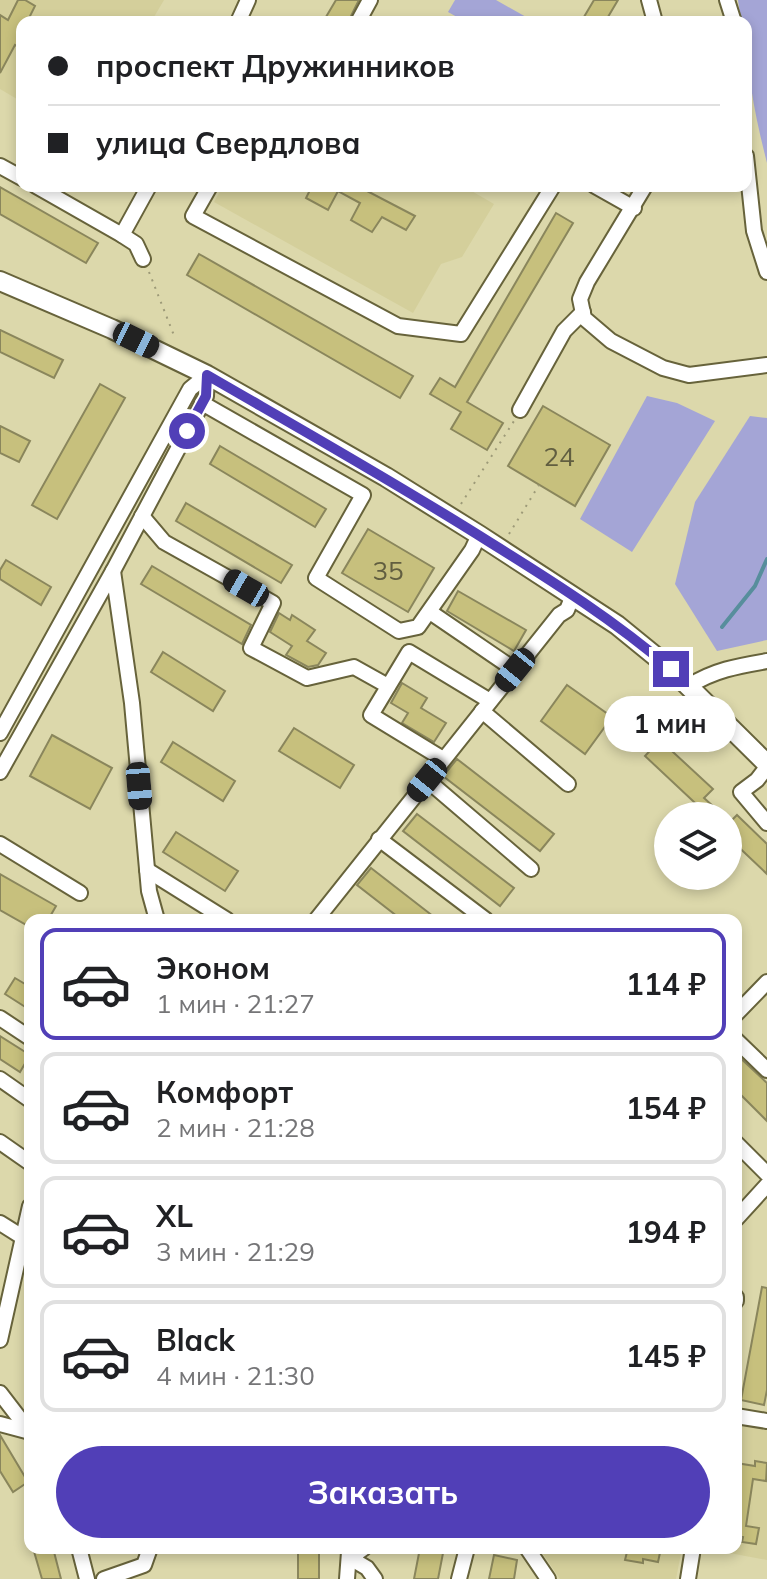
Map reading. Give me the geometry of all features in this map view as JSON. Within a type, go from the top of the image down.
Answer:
[{"type":"main road","points":[[0,281],[112,329],[207,375],[372,469],[479,535],[617,625],[689,686],[767,765]]},
{"type":"street","points":[[47,192],[136,244],[143,259]]},
{"type":"street","points":[[122,235],[146,192]]},
{"type":"street","points":[[207,192],[193,216],[398,326],[461,334],[549,192]]},
{"type":"street","points":[[606,192],[634,208]]},
{"type":"street","points":[[642,192],[587,282],[580,299],[584,318],[611,341],[663,368],[689,375],[767,365]]},
{"type":"street","points":[[750,192],[754,231],[767,272]]},
{"type":"street","points":[[520,410],[564,331],[583,312]]},
{"type":"street","points":[[0,772],[113,571],[206,396],[207,375]]},
{"type":"street","points":[[0,733],[190,389],[207,375]]},
{"type":"street","points":[[202,403],[363,495],[316,578],[399,631],[418,627],[472,550],[479,535]]},
{"type":"street","points":[[142,516],[164,542],[273,603],[251,648],[307,678],[354,667],[388,686]]},
{"type":"street","points":[[113,571],[132,703],[149,891],[155,914]]},
{"type":"street","points":[[321,914],[559,615],[567,610],[573,595]]},
{"type":"street","points":[[430,612],[515,670]]},
{"type":"street","points":[[443,759],[371,715],[409,652],[486,706],[568,784]]},
{"type":"street","points":[[689,686],[727,667],[767,661]]},
{"type":"street","points":[[767,765],[757,780],[741,792],[767,823]]},
{"type":"street","points":[[427,780],[531,869]]},
{"type":"street","points":[[379,839],[478,914]]},
{"type":"street","points":[[0,844],[80,893]]},
{"type":"street","points":[[147,870],[217,914]]},
{"type":"street","points":[[742,1008],[767,982]]},
{"type":"street","points":[[0,1018],[24,1034]]},
{"type":"street","points":[[742,1046],[767,1070]]},
{"type":"street","points":[[0,1079],[24,1096]]},
{"type":"street","points":[[0,1142],[24,1159]]},
{"type":"street","points":[[742,1149],[767,1174]]},
{"type":"street","points":[[742,1212],[767,1185]]},
{"type":"street","points":[[0,1223],[24,1238],[5,1296],[0,1340]]},
{"type":"street","points":[[0,1393],[24,1424]]},
{"type":"street","points":[[742,1417],[767,1421]]},
{"type":"street","points":[[0,1424],[24,1430]]},
{"type":"street","points":[[81,1554],[87,1579]]},
{"type":"street","points":[[104,1579],[144,1565],[148,1554]]},
{"type":"street","points":[[347,1579],[349,1554]]},
{"type":"street","points":[[350,1554],[375,1579]]},
{"type":"street","points":[[459,1579],[465,1554]]},
{"type":"street","points":[[530,1554],[542,1576]]},
{"type":"street","points":[[689,1579],[692,1554]]},
{"type":"path","points":[[150,273],[175,338]]},
{"type":"path","points":[[461,504],[520,410]]},
{"type":"path","points":[[509,534],[539,485]]},
{"type":"shaded area","points":[[0,0],[164,0],[155,16],[16,16],[16,98],[0,89]]},
{"type":"shaded area","points":[[455,0],[496,0],[524,16],[455,16],[448,12]]},
{"type":"shaded area","points":[[738,0],[767,0],[767,163],[752,93],[752,16],[740,16]]},
{"type":"shaded area","points":[[220,192],[473,192],[494,204],[462,257],[441,264],[413,313],[214,202]]},
{"type":"shaded area","points":[[647,396],[677,403],[715,421],[632,552],[580,519]]},
{"type":"shaded area","points":[[750,416],[767,418],[767,640],[717,651],[675,584],[695,502]]},
{"type":"shaded area","points":[[742,1417],[767,1422],[767,1560],[735,1554],[742,1554]]},
{"type":"shaded area","points":[[543,1554],[681,1554],[676,1579],[560,1579]]},
{"type":"building","points":[[18,0],[35,6],[30,16],[16,16],[16,46],[0,73],[0,15],[8,20]]},
{"type":"building","points":[[336,0],[359,0],[351,16],[327,16]]},
{"type":"building","points":[[594,0],[618,0],[609,16],[585,16]]},
{"type":"building","points":[[0,187],[98,243],[86,263],[0,214]]},
{"type":"building","points":[[309,192],[337,192],[328,210],[306,198]]},
{"type":"building","points":[[340,192],[369,192],[415,216],[406,230],[382,217],[372,232],[351,220],[360,203]]},
{"type":"building","points":[[556,213],[573,223],[467,402],[503,423],[487,450],[451,429],[461,412],[430,394],[440,378],[455,387]]},
{"type":"building","points":[[199,254],[413,376],[400,398],[187,275]]},
{"type":"building","points":[[0,330],[63,360],[54,378],[0,352]]},
{"type":"building","points":[[100,384],[125,398],[57,519],[32,505]]},
{"type":"building","points":[[543,406],[610,445],[575,506],[508,466]]},
{"type":"building","points":[[0,426],[30,441],[19,462],[0,453]]},
{"type":"building","points":[[220,446],[326,509],[315,527],[210,464]]},
{"type":"building","points":[[186,503],[292,565],[281,583],[176,521]]},
{"type":"building","points":[[368,529],[434,568],[408,612],[342,573]]},
{"type":"building","points":[[6,560],[51,587],[41,605],[0,579],[0,570]]},
{"type":"building","points":[[152,566],[251,625],[242,644],[141,584]]},
{"type":"building","points":[[458,591],[526,630],[514,651],[447,611]]},
{"type":"building","points":[[279,613],[290,620],[292,615],[315,630],[307,641],[326,653],[318,665],[308,667],[286,655],[292,646],[270,632]]},
{"type":"building","points":[[163,652],[225,691],[213,711],[151,672]]},
{"type":"building","points":[[402,683],[427,698],[421,708],[446,723],[434,742],[402,723],[408,713],[391,703]]},
{"type":"building","points":[[567,685],[612,717],[585,754],[541,721]]},
{"type":"building","points":[[294,728],[354,765],[340,788],[279,751]]},
{"type":"building","points":[[52,735],[112,768],[90,809],[30,776]]},
{"type":"building","points":[[660,740],[713,789],[704,798],[708,802],[694,802],[645,756]]},
{"type":"building","points":[[173,742],[235,781],[223,801],[161,762]]},
{"type":"building","points":[[457,759],[554,834],[540,851],[443,776]]},
{"type":"building","points":[[417,814],[514,888],[500,906],[403,831]]},
{"type":"building","points":[[742,820],[767,844],[767,874],[742,850]]},
{"type":"building","points":[[176,832],[238,871],[225,891],[163,852]]},
{"type":"building","points":[[371,868],[430,914],[394,914],[357,885]]},
{"type":"building","points":[[0,874],[56,906],[51,914],[24,914],[24,924],[0,910]]},
{"type":"building","points":[[15,978],[24,983],[24,1006],[5,994]]},
{"type":"building","points":[[0,1036],[24,1051],[24,1065],[20,1072],[0,1059]]},
{"type":"building","points":[[742,1060],[767,1083],[767,1121],[742,1096]]},
{"type":"building","points":[[762,1287],[767,1288],[767,1390],[764,1405],[742,1400]]},
{"type":"building","points":[[0,1435],[24,1475],[24,1485],[13,1492],[0,1471]]},
{"type":"building","points":[[755,1461],[767,1463],[766,1481],[753,1479],[746,1526],[759,1528],[756,1544],[742,1542],[742,1464],[755,1466]]},
{"type":"building","points":[[35,1554],[55,1554],[61,1579],[42,1579]]},
{"type":"building","points":[[298,1554],[319,1554],[319,1579],[298,1579]]},
{"type":"building","points":[[419,1554],[443,1554],[438,1579],[414,1579]]},
{"type":"building","points":[[626,1554],[660,1554],[658,1562],[625,1560]]},
{"type":"building","points":[[494,1555],[517,1560],[514,1579],[489,1579]]},
{"type":"waterway","points":[[722,627],[755,586],[767,559]]},
{"type":"route","points":[[187,431],[206,396],[207,375],[386,477],[502,550],[617,625],[671,669]]}]
